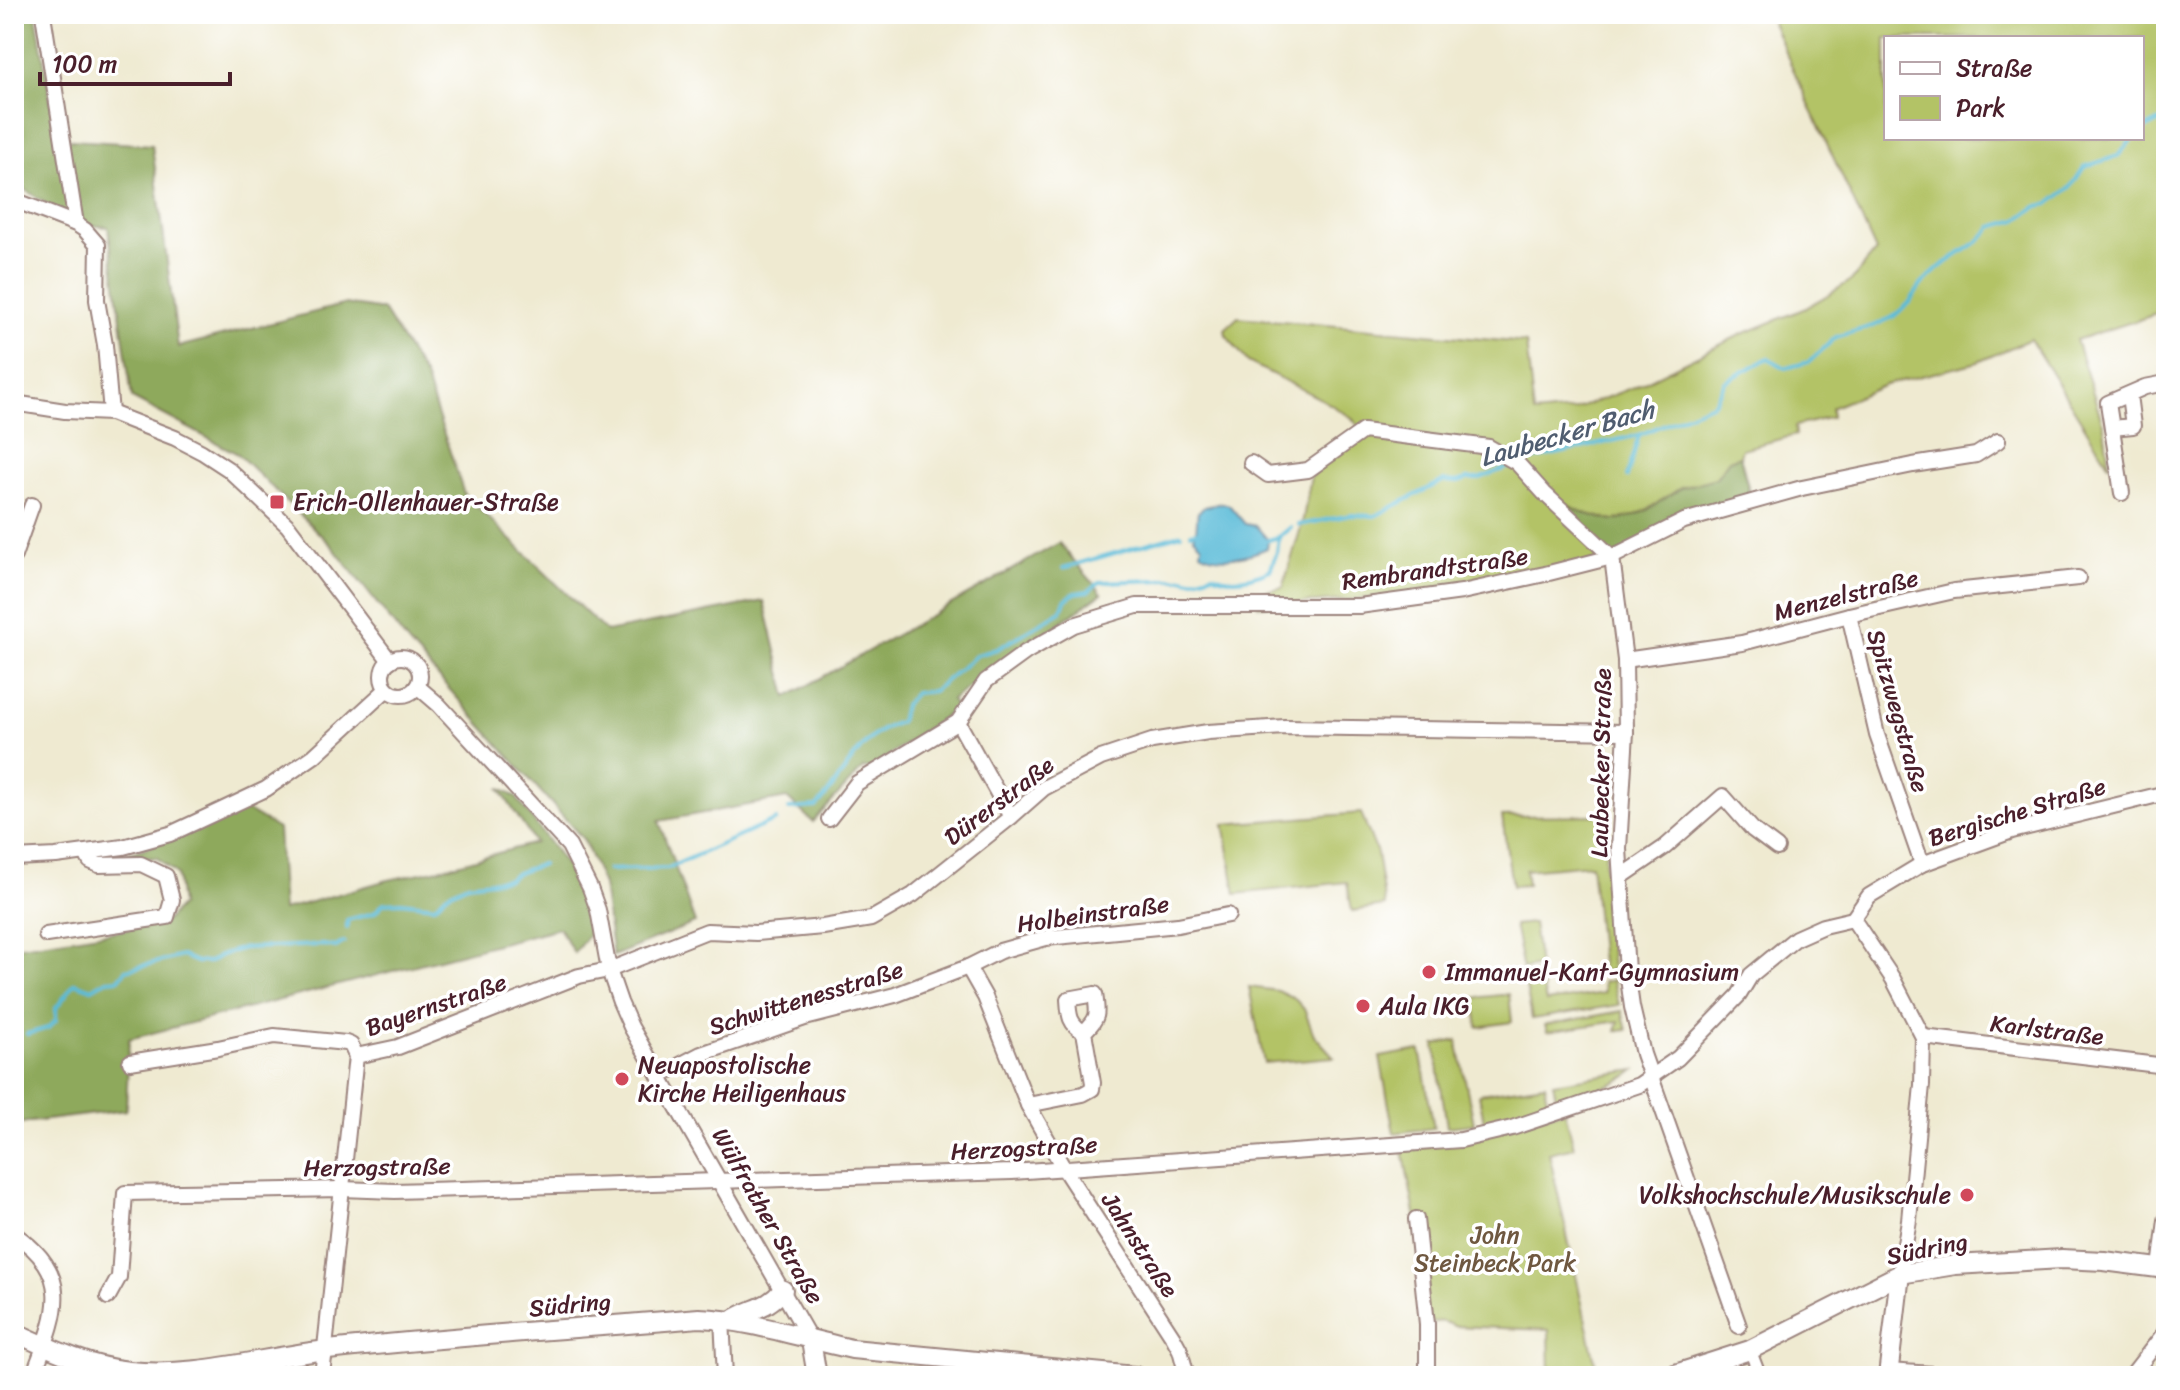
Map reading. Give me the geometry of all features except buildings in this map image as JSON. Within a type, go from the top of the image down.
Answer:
[{"type":"street","points":[[43,14],[76,224]]},
{"type":"street","points":[[14,200],[76,224],[98,245],[97,300],[105,345],[111,413]]},
{"type":"street","points":[[2122,493],[2108,403],[2145,387],[2166,383]]},
{"type":"street","points":[[2112,428],[2133,426],[2129,395]]},
{"type":"street","points":[[14,403],[65,411],[111,413],[175,438],[228,469],[288,526],[390,661]]},
{"type":"street","points":[[1251,463],[1268,475],[1308,470],[1363,431],[1489,447],[1517,463],[1612,557]]},
{"type":"street","name":"Rembrandtstraße","points":[[958,722],[986,681],[1026,652],[1074,625],[1137,606],[1359,606],[1462,592],[1612,557],[1684,521],[1802,488],[1976,455],[1998,441]]},
{"type":"street","points":[[14,556],[32,505]]},
{"type":"street","name":"Laubecker Straße","points":[[1612,557],[1625,660],[1626,732],[1619,849],[1632,1007],[1636,1030],[1739,1326]]},
{"type":"street","name":"Menzelstraße","points":[[1625,660],[1742,643],[1954,591],[2078,578]]},
{"type":"street","name":"Spitzwegstraße","points":[[1849,615],[1877,735],[1922,864]]},
{"type":"street","points":[[407,658],[419,670],[417,686],[403,695],[394,694],[387,689],[382,674],[390,661],[407,658]]},
{"type":"street","name":"Wülfrather Straße","points":[[417,686],[439,705],[569,846],[598,910],[609,970],[631,1027],[811,1341],[817,1376]]},
{"type":"street","points":[[14,858],[86,853],[170,834],[266,789],[314,756],[387,689]]},
{"type":"street","points":[[829,819],[857,783],[958,722],[1011,817]]},
{"type":"street","name":"Dürerstraße","points":[[609,970],[707,931],[756,933],[871,919],[913,895],[1044,788],[1101,758],[1152,741],[1208,732],[1285,727],[1626,732]]},
{"type":"street","name":"Bergische Straße","points":[[1853,919],[1869,896],[1922,864],[2012,831],[2166,793]]},
{"type":"street","points":[[1621,877],[1665,847],[1723,796],[1753,830],[1777,848]]},
{"type":"street","points":[[46,935],[167,917],[172,900],[166,876],[141,864],[99,865],[90,861],[86,853]]},
{"type":"street","name":"Holbeinstraße","points":[[968,967],[1000,951],[1046,938],[1178,925],[1228,915]]},
{"type":"street","points":[[1853,919],[1893,979],[1923,1037],[1922,1085],[1909,1220],[1888,1373],[1962,1376]]},
{"type":"street","name":"Herzogstraße","points":[[108,1297],[119,1277],[125,1193],[395,1191],[933,1175],[1064,1169],[1461,1140],[1512,1128],[1639,1085],[1678,1058],[1739,995],[1751,975],[1796,938],[1823,926],[1853,919]]},
{"type":"street","name":"Schwittenesstraße","points":[[659,1076],[701,1054],[805,1018],[895,995],[968,967]]},
{"type":"street","name":"Jahnstraße","points":[[968,967],[985,997],[1028,1105],[1064,1169],[1173,1337],[1187,1376]]},
{"type":"street","name":"Bayernstraße","points":[[322,1376],[356,1056],[398,1047],[579,976],[609,970]]},
{"type":"street","points":[[1028,1105],[1083,1094],[1092,1089],[1084,1032]]},
{"type":"street","points":[[130,1062],[274,1036],[346,1043],[351,1045],[356,1056]]},
{"type":"street","name":"Karlstraße","points":[[1923,1037],[2166,1066]]},
{"type":"street","points":[[1416,1219],[1427,1324],[1427,1376]]},
{"type":"street","points":[[2163,1269],[2166,1220]]},
{"type":"street","points":[[14,1234],[37,1252],[50,1271],[57,1297],[57,1306],[33,1376]]},
{"type":"street","name":"Südring","points":[[1669,1376],[1750,1350],[1900,1274],[1955,1265],[2062,1259],[2163,1269]]},
{"type":"street","points":[[725,1376],[728,1320],[773,1301],[783,1290]]},
{"type":"street","name":"Südring","points":[[14,1332],[83,1361],[120,1370],[160,1373],[202,1371],[326,1350],[699,1318],[728,1320],[859,1350],[1135,1376]]},
{"type":"street","points":[[2131,1376],[2166,1331]]},
{"type":"street","points":[[1750,1350],[1760,1376]]},
{"type":"green space","points":[[14,14],[36,14],[57,139],[152,145],[178,347],[346,304],[383,310],[425,377],[464,494],[606,632],[764,601],[787,697],[1059,543],[1102,593],[951,700],[956,708],[870,769],[863,768],[813,822],[787,798],[659,821],[695,923],[613,956],[603,885],[584,840],[409,644],[331,545],[238,454],[132,398],[108,227],[76,224],[14,182]]},
{"type":"green space","points":[[1768,14],[2166,14],[2166,311],[2076,340],[2104,427],[2109,465],[2030,339],[1978,362],[1885,385],[1831,408],[1832,417],[1795,426],[1796,435],[1742,449],[1740,456],[1729,460],[1716,478],[1681,488],[1634,516],[1612,521],[1584,513],[1547,495],[1612,557],[1462,592],[1258,606],[1262,592],[1283,587],[1302,524],[1311,476],[1362,431],[1351,417],[1248,362],[1226,335],[1225,329],[1238,317],[1526,343],[1534,414],[1574,410],[1634,387],[1740,335],[1806,308],[1852,280],[1876,251]]},
{"type":"green space","points":[[1740,456],[1752,502],[1684,521],[1612,557],[1544,493],[1584,513],[1612,521],[1647,510],[1681,488],[1716,478],[1729,460]]},
{"type":"green space","points":[[499,788],[516,797],[573,875],[589,934],[574,953],[559,928],[129,1039],[126,1110],[14,1124],[14,947],[163,924],[181,905],[177,874],[157,858],[124,856],[246,810],[278,829],[283,910],[535,843]]},
{"type":"green space","points":[[1361,813],[1377,853],[1385,906],[1352,911],[1347,882],[1236,894],[1224,824]]},
{"type":"green space","points":[[1607,815],[1605,869],[1612,970],[1602,972],[1591,864],[1525,870],[1527,885],[1512,886],[1502,816]]},
{"type":"green space","points":[[1533,923],[1539,966],[1523,969],[1514,925]]},
{"type":"green space","points":[[1540,973],[1546,1002],[1604,993],[1603,982],[1613,980],[1619,1005],[1532,1019],[1524,975]]},
{"type":"green space","points":[[1249,987],[1278,991],[1295,999],[1304,1009],[1314,1035],[1334,1057],[1264,1063]]},
{"type":"green space","points":[[1509,994],[1512,1022],[1478,1027],[1474,998]]},
{"type":"green space","points":[[1622,1011],[1627,1030],[1616,1031],[1619,1021],[1547,1032],[1545,1025]]},
{"type":"green space","points":[[1457,1040],[1474,1124],[1447,1127],[1435,1045]]},
{"type":"green space","points":[[1420,1050],[1434,1128],[1394,1133],[1380,1057]]},
{"type":"green space","points":[[1635,1070],[1609,1085],[1557,1101],[1553,1083]]},
{"type":"green space","points":[[1545,1084],[1549,1106],[1484,1122],[1479,1094]]},
{"type":"green space","name":"John Steinbeck Park","points":[[1565,1111],[1574,1147],[1549,1153],[1598,1376],[1550,1376],[1549,1330],[1454,1326],[1441,1322],[1427,1324],[1416,1219],[1402,1145]]},
{"type":"water","points":[[1221,503],[1229,505],[1245,524],[1256,526],[1268,540],[1267,548],[1234,557],[1216,557],[1201,552],[1202,545],[1194,537],[1198,512]]},
{"type":"waterway","name":"Laubecker Bach","points":[[2144,129],[2166,118]]},
{"type":"waterway","name":"Laubecker Bach","points":[[1520,462],[1639,435],[1714,403],[1725,382],[1768,358],[1786,368],[1809,362],[1836,337],[1893,317],[1940,267],[1979,241],[1992,227],[2017,220],[2038,206],[2049,204],[2071,187],[2084,167],[2118,156],[2131,140]]},
{"type":"waterway","points":[[1627,477],[1639,435]]},
{"type":"waterway","name":"Laubecker Bach","points":[[1299,525],[1351,515],[1375,516],[1443,481],[1478,479],[1512,466]]},
{"type":"waterway","name":"Laubecker Bach","points":[[789,809],[816,807],[873,736],[900,722],[904,705],[915,693],[933,691],[977,655],[997,649],[1061,611],[1065,600],[1075,593],[1088,591],[1100,582],[1191,580],[1213,574],[1242,579],[1256,575],[1270,570],[1279,537],[1291,527]]},
{"type":"waterway","points":[[1191,533],[1197,532]]},
{"type":"waterway","points":[[1063,568],[1181,534]]},
{"type":"waterway","points":[[1268,540],[1279,537]]},
{"type":"waterway","name":"Laubecker Bach","points":[[608,870],[668,868],[776,820]]},
{"type":"waterway","name":"Laubecker Bach","points":[[347,928],[347,920],[374,913],[384,903],[435,906],[447,894],[467,884],[508,879],[542,864]]},
{"type":"waterway","name":"Laubecker Bach","points":[[27,1034],[48,1028],[56,1020],[56,1008],[75,983],[92,989],[107,980],[119,979],[126,970],[182,956],[196,962],[210,962],[243,948],[336,947],[344,942]]},
{"type":"place","name":"Erich-Ollenhauer-Straße","points":[[277,502]]},
{"type":"place","name":"Immanuel-Kant-Gymnasium","points":[[1429,972]]},
{"type":"place","name":"Aula IKG","points":[[1363,1006]]},
{"type":"place","name":"Neuapostolische Kirche Heiligenhaus","points":[[622,1079]]},
{"type":"place","name":"Volkshochschule/Musikschule","points":[[1967,1195]]}]
